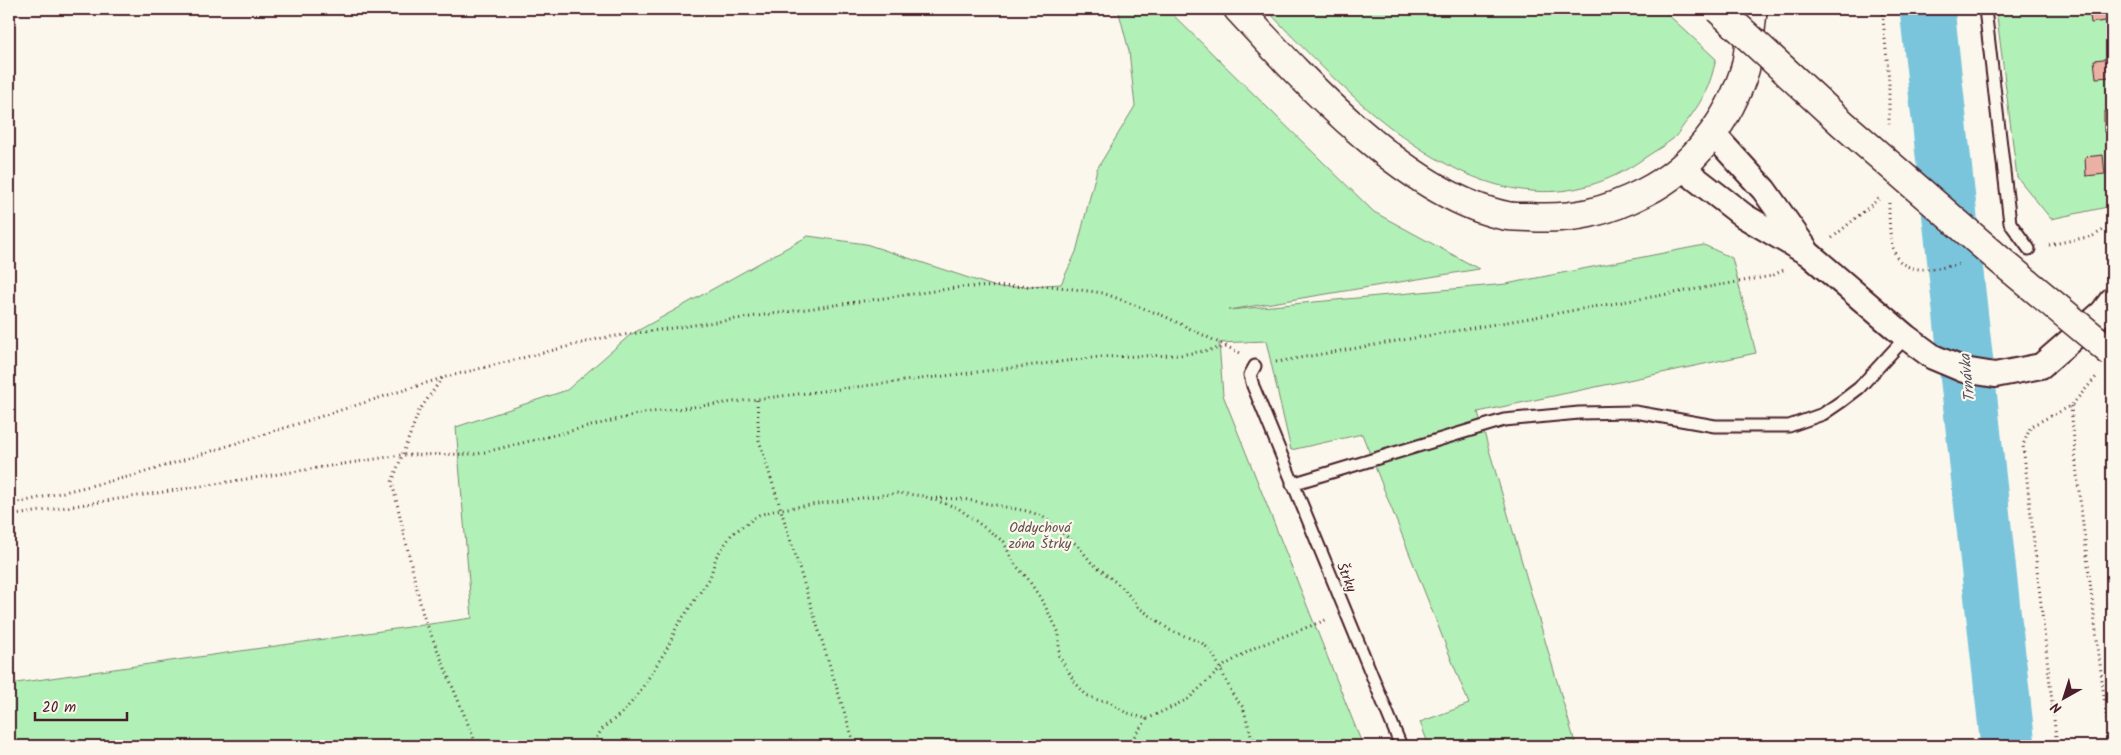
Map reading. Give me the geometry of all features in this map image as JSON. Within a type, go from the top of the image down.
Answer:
[{"type":"main road","points":[[1238,9],[1294,70],[1366,137],[1420,178],[1468,203],[1507,216],[1556,219],[1590,215],[1637,197],[1682,168],[1712,133],[1734,98],[1745,67],[1753,9]]},
{"type":"main road","points":[[1718,9],[1843,124],[2001,261],[2106,362]]},
{"type":"street","points":[[1712,133],[1764,190],[1799,260]]},
{"type":"street","points":[[1682,168],[1799,260],[1933,357],[1956,368],[1978,374],[2014,373],[2041,366],[2103,312],[2112,300]]},
{"type":"lane","points":[[1985,9],[2010,223],[2028,249]]},
{"type":"lane","points":[[1292,484],[1504,420],[1579,413],[1635,412],[1715,426],[1789,426],[1823,414],[1842,401],[1858,388],[1906,337]]},
{"type":"lane","name":"Štrky","points":[[1255,366],[1252,370],[1252,381],[1266,420],[1401,746]]},
{"type":"path","points":[[1882,9],[1889,80],[1889,130]]},
{"type":"path","points":[[1833,237],[1883,195]]},
{"type":"path","points":[[1889,199],[1889,236],[1898,260],[1910,268],[1924,270],[1963,263]]},
{"type":"path","points":[[2028,249],[2094,236],[2112,225]]},
{"type":"path","points":[[1255,366],[1772,276],[1799,260]]},
{"type":"path","points":[[9,505],[136,475],[442,378],[602,338],[962,287],[1051,286],[1104,293],[1164,316],[1228,347],[1180,355],[1098,358],[644,413],[477,454],[401,455],[9,516]]},
{"type":"path","points":[[2057,746],[2023,445],[2031,426],[2071,406],[2106,362]]},
{"type":"path","points":[[442,378],[420,411],[401,455],[392,482],[423,616],[476,746]]},
{"type":"path","points":[[757,400],[759,440],[855,746]]},
{"type":"path","points":[[2071,406],[2077,475],[2110,746]]},
{"type":"path","points":[[591,746],[603,728],[622,713],[638,696],[668,647],[677,626],[710,578],[716,557],[732,534],[759,515],[781,509],[898,493],[929,498],[963,499],[1027,511],[1042,516],[1078,546],[1091,562],[1124,589],[1138,607],[1170,630],[1202,643],[1212,652],[1234,697],[1242,707],[1251,735],[1258,746]]},
{"type":"path","points":[[929,498],[958,508],[1004,542],[1013,562],[1028,579],[1058,633],[1059,656],[1074,681],[1086,694],[1098,700],[1110,702],[1125,712],[1147,720]]},
{"type":"path","points":[[1129,746],[1147,720],[1188,699],[1220,669],[1256,647],[1346,613]]},
{"type":"green space","name":"Oddychová zóna Štrky","points":[[1118,9],[1167,9],[1374,212],[1479,269],[1229,310],[1506,284],[1704,245],[1732,258],[1756,353],[1478,412],[1576,746],[1429,746],[1420,722],[1469,704],[1362,434],[1291,450],[1266,341],[1219,343],[1223,395],[1363,746],[9,746],[9,684],[472,618],[456,427],[567,390],[630,335],[808,236],[866,244],[999,288],[1061,284],[1076,252],[1097,169],[1135,106],[1129,51]]},
{"type":"green space","points":[[1266,9],[1662,9],[1716,59],[1709,84],[1702,98],[1688,120],[1670,141],[1643,159],[1590,185],[1537,191],[1485,181],[1435,158],[1388,125],[1344,87]]},
{"type":"green space","points":[[1996,9],[2112,9],[2112,206],[2051,219],[2017,177]]},
{"type":"building","points":[[2089,9],[2112,9],[2112,20],[2091,23]]},
{"type":"building","points":[[2112,58],[2112,77],[2096,78],[2094,60]]},
{"type":"building","points":[[2112,111],[2112,131],[2104,132],[2104,112]]},
{"type":"building","points":[[2103,155],[2105,174],[2086,176],[2085,157]]},
{"type":"waterway","name":"Trnávka","points":[[1927,9],[2008,746]]}]
